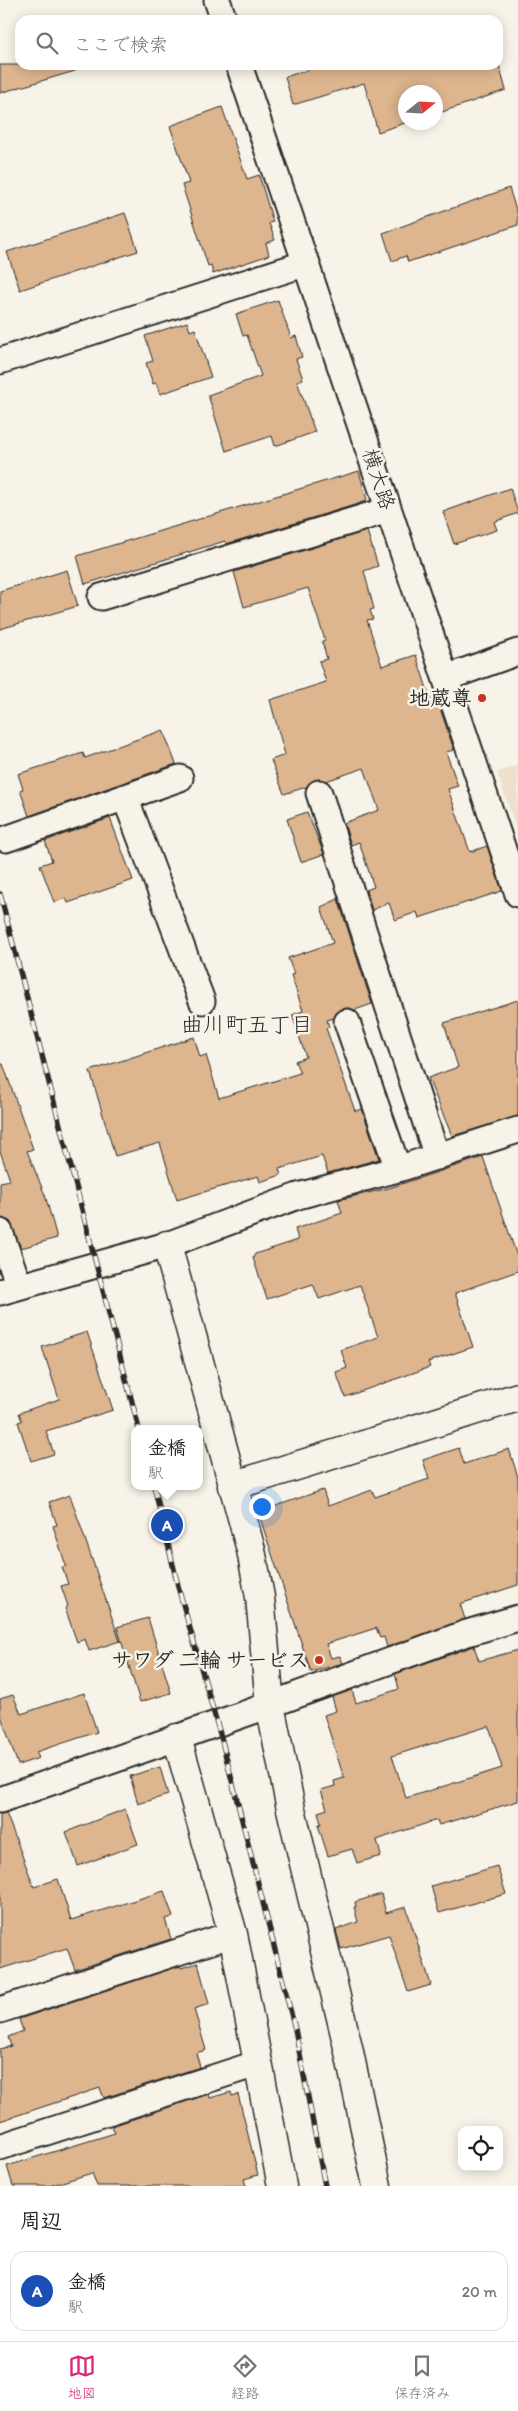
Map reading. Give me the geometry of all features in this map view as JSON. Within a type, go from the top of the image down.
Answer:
[{"type":"street","points":[[217,0],[222,15]]},
{"type":"street","name":"横大路","points":[[241,70],[518,894]]},
{"type":"street","points":[[0,361],[307,263]]},
{"type":"street","points":[[101,596],[388,510]]},
{"type":"street","points":[[446,678],[518,652]]},
{"type":"street","points":[[6,840],[180,778]]},
{"type":"street","points":[[319,794],[437,1157]]},
{"type":"street","points":[[125,797],[202,1002]]},
{"type":"street","points":[[347,1022],[398,1169]]},
{"type":"street","points":[[0,1232],[9,1289],[167,1245],[298,1196],[398,1169],[518,1130]]},
{"type":"street","points":[[167,1245],[251,1550],[260,1597],[270,1705],[291,1809],[348,2047],[377,2186]]},
{"type":"street","points":[[232,1486],[518,1397]]},
{"type":"street","points":[[0,1800],[178,1738],[464,1634],[518,1618]]},
{"type":"street","points":[[178,1738],[233,1934],[260,2063],[282,2186]]},
{"type":"street","points":[[0,2010],[233,1934]]},
{"type":"street","points":[[0,2147],[260,2063]]},
{"type":"shaded area","points":[[518,765],[518,835],[497,772]]},
{"type":"building","points":[[0,65],[15,65],[15,70],[75,70],[75,71],[0,93]]},
{"type":"building","points":[[307,70],[500,70],[506,90],[443,112],[443,85],[398,85],[398,125],[378,132],[364,83],[293,105],[285,77]]},
{"type":"building","points":[[222,107],[247,179],[259,175],[273,222],[269,223],[275,240],[266,243],[269,255],[213,274],[211,265],[208,266],[182,185],[189,183],[170,126]]},
{"type":"building","points":[[509,188],[518,216],[518,225],[408,262],[406,256],[392,261],[383,233]]},
{"type":"building","points":[[125,213],[138,251],[20,290],[7,252]]},
{"type":"building","points":[[278,300],[291,338],[296,336],[302,357],[296,359],[303,379],[297,381],[315,432],[275,446],[272,436],[226,451],[208,395],[261,376],[247,335],[243,336],[236,314]]},
{"type":"building","points":[[187,322],[190,331],[195,329],[211,377],[160,394],[156,383],[153,384],[146,363],[153,361],[145,336]]},
{"type":"building","points":[[359,471],[367,500],[358,504],[226,544],[225,541],[85,584],[77,556]]},
{"type":"building","points":[[510,488],[518,513],[494,522],[497,530],[454,544],[443,512]]},
{"type":"building","points":[[367,531],[378,566],[364,571],[374,609],[370,610],[373,619],[367,620],[382,666],[416,655],[432,704],[438,702],[454,750],[446,752],[458,786],[448,789],[470,852],[487,846],[502,891],[419,918],[417,912],[395,920],[389,903],[372,910],[366,890],[374,887],[359,842],[351,845],[344,823],[379,810],[364,768],[326,781],[314,780],[306,787],[284,794],[271,760],[285,755],[270,700],[326,682],[319,661],[327,659],[322,641],[325,640],[308,588],[244,607],[234,572]]},
{"type":"building","points":[[67,570],[78,606],[0,629],[0,591]]},
{"type":"building","points":[[163,730],[176,764],[29,816],[20,790],[23,789],[18,774],[83,753],[85,758]]},
{"type":"building","points":[[307,812],[324,854],[301,862],[287,819]]},
{"type":"building","points":[[110,818],[133,880],[68,903],[66,898],[54,902],[40,865],[52,861],[45,841]]},
{"type":"building","points":[[338,899],[372,1004],[355,1010],[349,1008],[342,1009],[334,1018],[327,1020],[329,1027],[326,1028],[355,1111],[362,1109],[379,1159],[328,1173],[322,1156],[279,1169],[281,1175],[260,1182],[258,1176],[177,1200],[160,1143],[115,1156],[90,1071],[194,1037],[200,1057],[206,1055],[219,1098],[300,1073],[295,1061],[306,1057],[292,1015],[303,1011],[291,975],[294,974],[288,958],[333,943],[321,907]]},
{"type":"building","points":[[518,1000],[518,1116],[452,1136],[428,1078],[458,1067],[444,1023]]},
{"type":"building","points":[[0,1064],[3,1064],[33,1149],[27,1151],[45,1195],[57,1238],[21,1248],[10,1221],[0,1218],[0,1182],[10,1180],[0,1151]]},
{"type":"building","points":[[483,1157],[518,1259],[518,1271],[455,1293],[473,1347],[428,1362],[430,1367],[345,1397],[336,1372],[347,1368],[341,1350],[378,1337],[360,1285],[319,1299],[313,1284],[267,1299],[253,1258],[255,1254],[298,1240],[295,1229],[342,1213],[338,1200],[389,1188]]},
{"type":"building","points":[[87,1332],[113,1410],[46,1431],[54,1454],[31,1461],[18,1422],[22,1421],[19,1413],[59,1399],[42,1347]]},
{"type":"building","points":[[459,1448],[464,1464],[509,1449],[518,1477],[518,1585],[460,1604],[465,1619],[387,1647],[384,1637],[380,1638],[376,1628],[326,1644],[331,1658],[340,1656],[343,1663],[311,1672],[258,1512],[323,1490],[328,1506],[372,1490],[375,1497],[429,1479],[423,1460]]},
{"type":"building","points":[[70,1495],[120,1641],[89,1651],[85,1639],[77,1642],[65,1608],[68,1606],[61,1586],[68,1584],[62,1567],[66,1566],[53,1526],[57,1525],[49,1502]]},
{"type":"building","points":[[148,1618],[171,1693],[140,1702],[117,1627]]},
{"type":"building","points":[[474,1646],[479,1661],[518,1650],[518,1801],[439,1825],[437,1820],[377,1840],[381,1856],[357,1863],[352,1849],[328,1856],[318,1825],[321,1824],[318,1812],[327,1809],[321,1790],[335,1786],[334,1781],[344,1778],[324,1715],[336,1711],[332,1697],[352,1690],[356,1703],[399,1689],[395,1674]],"holes":[[[489,1726],[502,1768],[406,1798],[392,1756]]]},
{"type":"building","points":[[84,1693],[97,1732],[36,1752],[39,1758],[18,1765],[0,1713],[0,1699],[13,1695],[21,1714]]},
{"type":"building","points":[[160,1767],[168,1795],[138,1804],[130,1776]]},
{"type":"building","points":[[125,1809],[138,1844],[78,1866],[66,1832]]},
{"type":"building","points":[[6,1813],[34,1887],[58,1879],[71,1920],[164,1891],[173,1917],[165,1919],[171,1939],[75,1970],[67,1948],[0,1969],[0,1814]]},
{"type":"building","points":[[497,1866],[506,1894],[439,1913],[431,1886]]},
{"type":"building","points":[[381,1894],[386,1913],[406,1907],[431,1985],[408,1992],[389,1935],[341,1949],[336,1930],[358,1922],[354,1907],[356,1907],[355,1902]]},
{"type":"building","points":[[198,1963],[209,2004],[194,2009],[206,2050],[196,2053],[200,2067],[104,2098],[100,2088],[0,2121],[0,2049],[11,2046],[8,2037],[23,2031],[19,2019],[180,1966],[181,1968]]},
{"type":"building","points":[[231,2092],[232,2096],[238,2094],[258,2175],[244,2179],[246,2186],[97,2186],[92,2173],[49,2186],[13,2186],[7,2166],[115,2133],[112,2126],[209,2094],[210,2098]]},
{"type":"railway","points":[[0,894],[138,1425]]},
{"type":"railway","points":[[155,1490],[179,1590],[222,1741],[295,2029],[325,2186]]},
{"type":"place","name":"地蔵尊","points":[[482,698]]},
{"type":"place","name":"金橋","points":[[167,1525]]},
{"type":"place","name":"サワダ 二輪 サービス","points":[[319,1660]]},
{"type":"district","name":"曲川町五丁目","points":[[247,1024]]}]
